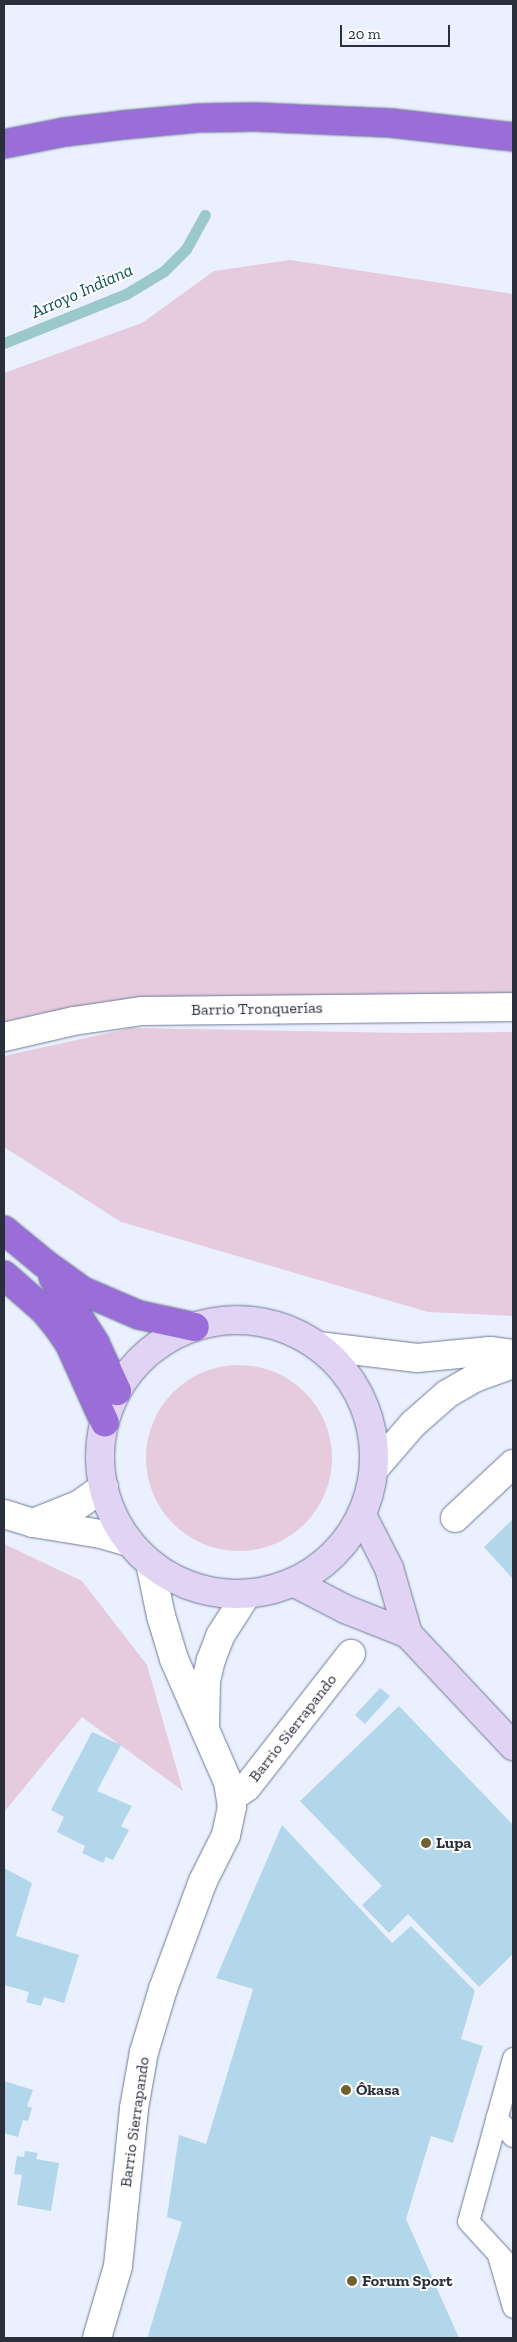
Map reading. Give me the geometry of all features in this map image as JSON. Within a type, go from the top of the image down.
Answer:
[{"type":"highway","points":[[4,144],[65,132],[123,125],[198,118],[255,117],[318,118],[391,123],[513,137]]},
{"type":"highway","points":[[4,1230],[82,1291],[139,1315],[195,1327]]},
{"type":"highway","points":[[44,1263],[76,1311],[117,1391]]},
{"type":"highway","points":[[4,1275],[45,1311],[58,1327],[70,1345],[105,1424]]},
{"type":"main road","points":[[221,1321],[255,1321],[272,1324],[296,1333],[318,1346],[339,1365],[356,1388],[374,1441],[374,1469],[369,1492],[362,1515],[349,1536],[315,1570],[293,1582],[270,1590],[247,1594],[221,1593],[195,1587],[171,1577],[150,1562],[129,1542],[114,1517],[104,1487],[100,1455],[105,1424],[117,1391],[138,1364],[164,1341],[195,1327],[221,1321]]},
{"type":"main road","points":[[362,1515],[389,1568],[408,1634]]},
{"type":"main road","points":[[293,1582],[345,1609],[408,1634],[513,1746]]},
{"type":"street","name":"Barrio Tronquerías","points":[[4,1037],[74,1021],[142,1011],[513,1007]]},
{"type":"street","points":[[318,1346],[417,1358],[490,1351],[513,1354]]},
{"type":"street","points":[[374,1469],[413,1424],[447,1394],[477,1378],[513,1364]]},
{"type":"street","points":[[456,1518],[513,1464]]},
{"type":"street","points":[[33,1522],[78,1505],[104,1487]]},
{"type":"street","points":[[4,1514],[33,1522],[101,1534],[129,1542]]},
{"type":"street","name":"Barrio Sierrapando","points":[[97,2338],[118,2266],[134,2108],[144,2052],[163,1989],[203,1881],[226,1835],[232,1807],[228,1782],[205,1727],[188,1695],[174,1659],[161,1616],[150,1562]]},
{"type":"street","points":[[205,1727],[206,1681],[211,1660],[220,1636],[247,1594]]},
{"type":"street","name":"Barrio Sierrapando","points":[[231,1798],[247,1787],[351,1654]]},
{"type":"lane","points":[[513,2058],[468,2221],[513,2270]]},
{"type":"lane","points":[[496,2118],[513,2136]]},
{"type":"lane","points":[[497,2253],[513,2307]]},
{"type":"shaded area","points":[[290,260],[513,294],[513,994],[135,1000],[42,1013],[4,1022],[4,373],[142,323],[214,271]]},
{"type":"shaded area","points":[[131,1028],[408,1033],[513,1032],[513,1316],[428,1312],[121,1222],[4,1147],[4,1056]]},
{"type":"shaded area","points":[[239,1365],[257,1367],[274,1372],[283,1376],[305,1392],[321,1414],[325,1423],[330,1440],[332,1458],[330,1476],[325,1493],[321,1502],[305,1524],[283,1540],[274,1544],[257,1549],[239,1551],[221,1549],[204,1544],[195,1540],[173,1524],[157,1502],[153,1493],[148,1476],[146,1458],[148,1440],[153,1423],[157,1414],[173,1392],[195,1376],[204,1372],[221,1367]]},
{"type":"shaded area","points":[[4,1544],[82,1581],[147,1665],[183,1791],[82,1717],[4,1812]]},
{"type":"building","points":[[513,1519],[513,1579],[484,1547]]},
{"type":"building","points":[[380,1688],[390,1696],[365,1724],[355,1715]]},
{"type":"building","name":"Lupa","points":[[399,1706],[513,1825],[513,1954],[479,1987],[408,1914],[389,1933],[362,1905],[382,1886],[300,1801]]},
{"type":"building","points":[[92,1732],[121,1745],[97,1791],[132,1806],[121,1826],[129,1830],[113,1860],[106,1857],[103,1863],[82,1853],[85,1846],[57,1832],[64,1817],[51,1810]]},
{"type":"building","name":"Ôkasa","points":[[282,1825],[392,1943],[411,1926],[475,1991],[461,2039],[483,2046],[453,2143],[431,2136],[406,2219],[459,2338],[149,2338],[148,2336],[182,2222],[167,2217],[179,2135],[206,2144],[253,1989],[216,1978]]},
{"type":"building","points":[[4,1868],[32,1883],[16,1936],[79,1955],[64,2003],[44,1997],[41,2006],[26,2002],[29,1992],[4,1985]]},
{"type":"building","points":[[4,2081],[33,2090],[27,2106],[32,2108],[28,2121],[23,2120],[18,2137],[4,2133]]},
{"type":"building","points":[[25,2151],[38,2153],[36,2159],[59,2163],[51,2211],[17,2205],[22,2175],[14,2174],[17,2156],[24,2157]]},
{"type":"waterway","name":"Arroyo Indiana","points":[[4,343],[126,294],[164,271],[186,249],[205,215]]},
{"type":"place","name":"Lupa","points":[[426,1843]]},
{"type":"place","name":"Ôkasa","points":[[346,2090]]},
{"type":"place","name":"Forum Sport","points":[[352,2281]]}]
